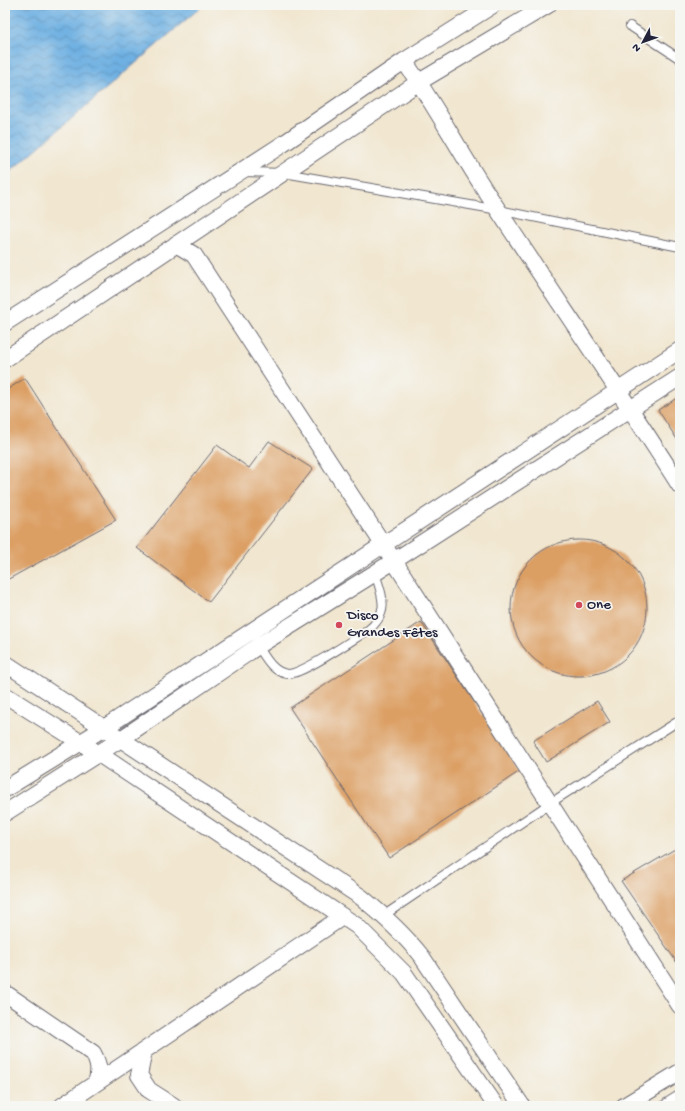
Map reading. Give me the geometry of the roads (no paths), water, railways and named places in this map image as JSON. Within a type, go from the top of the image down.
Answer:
[{"type":"street","points":[[5,322],[240,172],[404,61],[493,5]]},
{"type":"street","points":[[5,359],[419,82],[548,5]]},
{"type":"street","points":[[404,61],[419,82],[499,210],[631,408],[680,486]]},
{"type":"street","points":[[176,244],[194,255],[382,546],[394,561],[680,1006]]},
{"type":"street","points":[[5,789],[104,728],[680,350]]},
{"type":"street","points":[[5,813],[99,754],[258,646],[394,561],[680,377]]},
{"type":"street","points":[[5,663],[360,897],[384,916],[410,941],[422,957],[522,1106]]},
{"type":"street","points":[[5,695],[99,754],[357,926],[404,973],[496,1106]]},
{"type":"street","points":[[62,1106],[342,917]]},
{"type":"street","points":[[5,992],[93,1053],[99,1064],[99,1075],[96,1083]]},
{"type":"street","points":[[144,1051],[139,1075],[149,1090],[174,1106]]},
{"type":"street","points":[[624,1106],[680,1072]]},
{"type":"street","points":[[669,1106],[680,1099]]},
{"type":"lane","points":[[630,26],[680,59]]},
{"type":"lane","points":[[240,172],[284,172],[499,210],[680,247]]},
{"type":"lane","points":[[258,646],[268,663],[281,672],[289,674],[303,670],[366,631],[375,624],[380,617],[383,608],[375,573]]},
{"type":"lane","points":[[384,916],[549,804],[680,720]]},
{"type":"water","points":[[5,5],[203,5],[5,176]]},
{"type":"place","name":"One","points":[[579,605]]},
{"type":"place","name":"Disco Grandes Fêtes","points":[[339,625]]}]
